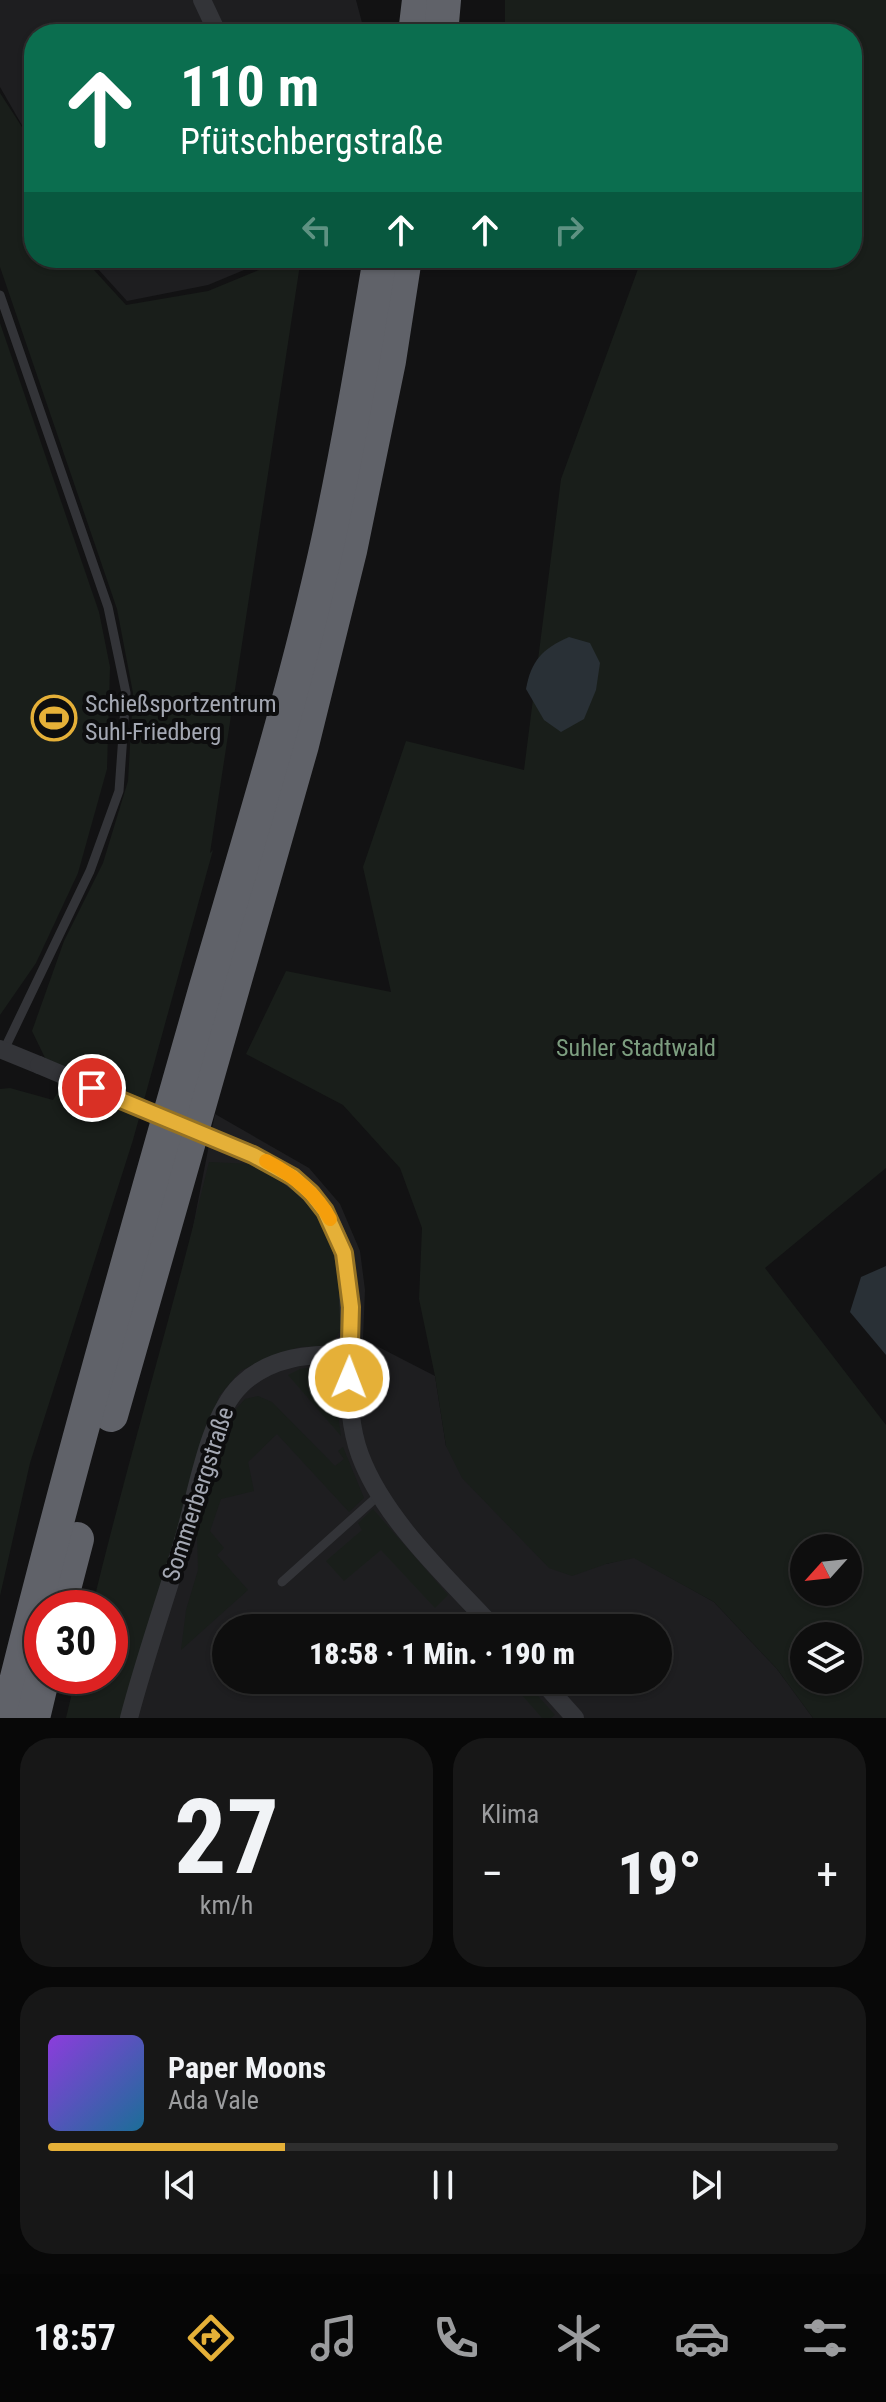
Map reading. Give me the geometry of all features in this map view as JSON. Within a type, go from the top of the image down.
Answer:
[{"type":"highway","points":[[416,24],[419,0]]},
{"type":"highway","points":[[442,24],[444,0]]},
{"type":"highway","points":[[7,1718],[36,1599],[283,720],[328,542],[378,268]]},
{"type":"highway","points":[[64,1590],[93,1476],[302,745],[350,551],[389,361],[403,268]]},
{"type":"highway","points":[[33,1718],[39,1694]]},
{"type":"street","points":[[202,0],[213,24]]},
{"type":"street","points":[[2,1049],[253,1155],[293,1177],[311,1193],[337,1232],[349,1283],[349,1401],[353,1430],[368,1474],[379,1495],[481,1614]]},
{"type":"street","name":"Sommerbergstraße","points":[[129,1718],[142,1664],[184,1538],[217,1421],[227,1400],[243,1383],[283,1360],[313,1354],[349,1354]]},
{"type":"street","points":[[554,1694],[575,1718]]},
{"type":"lane","points":[[0,295],[108,607],[126,693],[119,791],[90,871],[2,1049]]},
{"type":"lane","points":[[282,1582],[379,1495]]},
{"type":"shaded area","points":[[0,0],[356,0],[362,24],[24,24],[24,129],[0,87]]},
{"type":"shaded area","points":[[97,268],[249,268],[208,285],[127,301]]},
{"type":"shaded area","points":[[569,637],[590,643],[600,663],[596,690],[584,719],[561,732],[544,720],[526,689],[539,657]]},
{"type":"shaded area","points":[[215,1114],[309,1168],[340,1204],[360,1251],[365,1290],[363,1339],[435,1376],[446,1446],[606,1564],[634,1557],[714,1602],[777,1669],[790,1687],[790,1694],[795,1694],[813,1718],[98,1718],[105,1694],[128,1694],[128,1590],[122,1590]]},
{"type":"shaded area","points":[[886,1266],[886,1355],[850,1312],[861,1277]]},
{"type":"green space","name":"Suhler Stadtwald","points":[[505,0],[886,0],[886,1168],[765,1268],[886,1425],[886,1718],[813,1718],[795,1694],[862,1694],[862,1622],[790,1622],[790,1687],[714,1602],[634,1558],[572,1576],[549,1568],[462,1478],[446,1446],[419,1299],[422,1228],[400,1168],[343,1105],[246,1054],[286,971],[391,992],[363,867],[406,741],[524,770],[561,479],[638,268],[862,268],[862,24],[505,24]]},
{"type":"green space","points":[[0,93],[24,130],[24,268],[92,268],[126,305],[208,291],[264,268],[299,268],[210,853],[213,850],[133,1140],[30,1463],[0,1596],[0,1089],[10,1088],[53,1100],[60,1089],[32,1031],[64,941],[103,863],[128,781],[133,693],[117,609],[0,267]]},
{"type":"green space","name":"Schießsportzentrum Suhl-Friedberg","points":[[0,323],[99,612],[110,667],[107,769],[78,873],[36,963],[0,1015]]},
{"type":"green space","points":[[209,1162],[252,1164],[298,1193],[326,1229],[339,1268],[342,1327],[335,1340],[324,1346],[300,1347],[276,1354],[240,1371],[219,1396],[122,1718],[66,1718],[72,1694],[128,1694],[128,1590],[96,1590]]},
{"type":"green space","points":[[316,1367],[333,1377],[341,1436],[288,1375],[300,1369]]},
{"type":"green space","points":[[258,1396],[272,1402],[335,1466],[344,1459],[338,1451],[343,1447],[364,1498],[349,1512],[277,1434],[248,1462],[254,1491],[221,1499],[210,1531],[224,1548],[217,1555],[248,1590],[221,1614],[212,1614],[212,1622],[181,1650],[186,1610],[198,1570],[197,1531],[228,1427],[236,1409],[245,1399]]},
{"type":"green space","points":[[373,1509],[448,1595],[435,1608],[381,1550],[344,1581],[326,1561],[362,1530],[358,1523]]},
{"type":"green space","points":[[521,1694],[536,1694],[555,1715],[542,1718]]},
{"type":"slow traffic","points":[[266,1161],[293,1177],[311,1193],[330,1219]]},
{"type":"place","name":"Schießsportzentrum Suhl-Friedberg","points":[[54,718]]},
{"type":"route","points":[[92,1088],[272,1164],[311,1193],[337,1232],[344,1253],[351,1307],[349,1378]]}]
